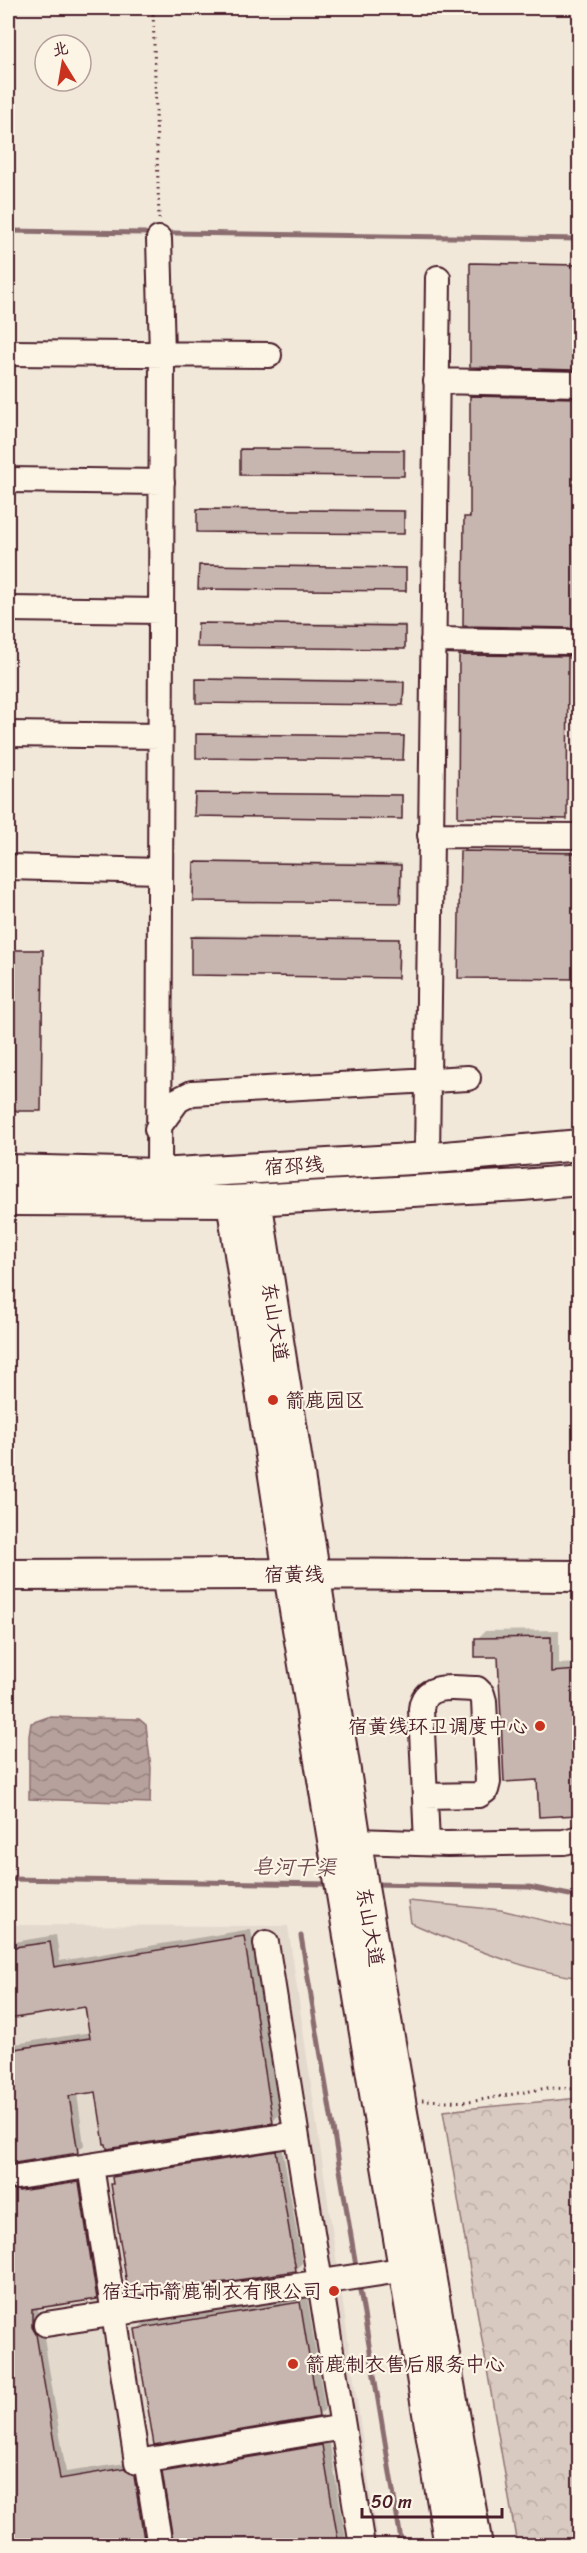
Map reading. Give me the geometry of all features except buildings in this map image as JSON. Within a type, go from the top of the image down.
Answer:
[{"type":"main road","name":"宿邳线","points":[[8,1170],[159,1174],[427,1158],[579,1145]]},
{"type":"main road","name":"宿邳线","points":[[8,1200],[244,1200],[579,1180]]},
{"type":"main road","name":"东山大道","points":[[244,1200],[351,1884],[417,2268],[477,2546]]},
{"type":"main road","name":"东山大道","points":[[301,1574],[356,1841],[351,1884],[400,2098],[417,2268],[450,2546]]},
{"type":"main road","name":"宿黄线","points":[[8,1575],[579,1576]]},
{"type":"street","points":[[159,239],[162,354],[157,1129],[159,1174]]},
{"type":"street","points":[[427,1158],[438,278]]},
{"type":"street","points":[[8,353],[269,355]]},
{"type":"street","points":[[436,381],[579,384]]},
{"type":"street","points":[[8,480],[162,482]]},
{"type":"street","points":[[8,609],[161,611]]},
{"type":"street","points":[[433,640],[569,642]]},
{"type":"street","points":[[8,734],[160,736]]},
{"type":"street","points":[[430,835],[579,836]]},
{"type":"street","points":[[8,867],[159,871]]},
{"type":"street","points":[[157,1129],[178,1100],[192,1093],[468,1078]]},
{"type":"street","points":[[425,1796],[479,1795],[486,1790],[489,1782],[484,1701],[477,1689],[438,1689],[428,1692],[422,1698],[425,1796],[427,1843]]},
{"type":"street","points":[[356,1841],[564,1842],[579,1838]]},
{"type":"street","points":[[266,1943],[362,2546]]},
{"type":"street","points":[[17,2177],[296,2134]]},
{"type":"street","points":[[91,2166],[136,2462],[343,2427]]},
{"type":"street","points":[[46,2324],[417,2268]]},
{"type":"street","points":[[146,2460],[160,2546]]},
{"type":"path","points":[[153,8],[159,239]]},
{"type":"path","points":[[400,2098],[469,2102],[547,2088],[579,2089]]},
{"type":"shaded area","points":[[8,1925],[288,1926],[378,2545],[8,2546]]},
{"type":"green space","points":[[408,1901],[501,1910],[579,1929],[579,1978],[515,1963],[411,1923]]},
{"type":"green space","points":[[579,2098],[579,2545],[517,2545],[443,2111]]},
{"type":"water","points":[[48,1717],[139,1719],[146,1725],[151,1768],[150,1803],[29,1799],[31,1723]]},
{"type":"waterway","points":[[8,231],[145,233]]},
{"type":"waterway","points":[[173,233],[580,239]]},
{"type":"waterway","name":"皂河干渠","points":[[8,1879],[330,1884]]},
{"type":"waterway","name":"皂河干渠","points":[[372,1884],[529,1887],[580,1897]]},
{"type":"waterway","points":[[301,1936],[357,2272]]},
{"type":"waterway","points":[[359,2284],[402,2546]]},
{"type":"place","name":"箭鹿园区","points":[[273,1400]]},
{"type":"place","name":"宿黄线环卫调度中心","points":[[540,1726]]},
{"type":"place","name":"宿迁市箭鹿制衣有限公司","points":[[334,2291]]},
{"type":"place","name":"箭鹿制衣售后服务中心","points":[[293,2364]]}]
